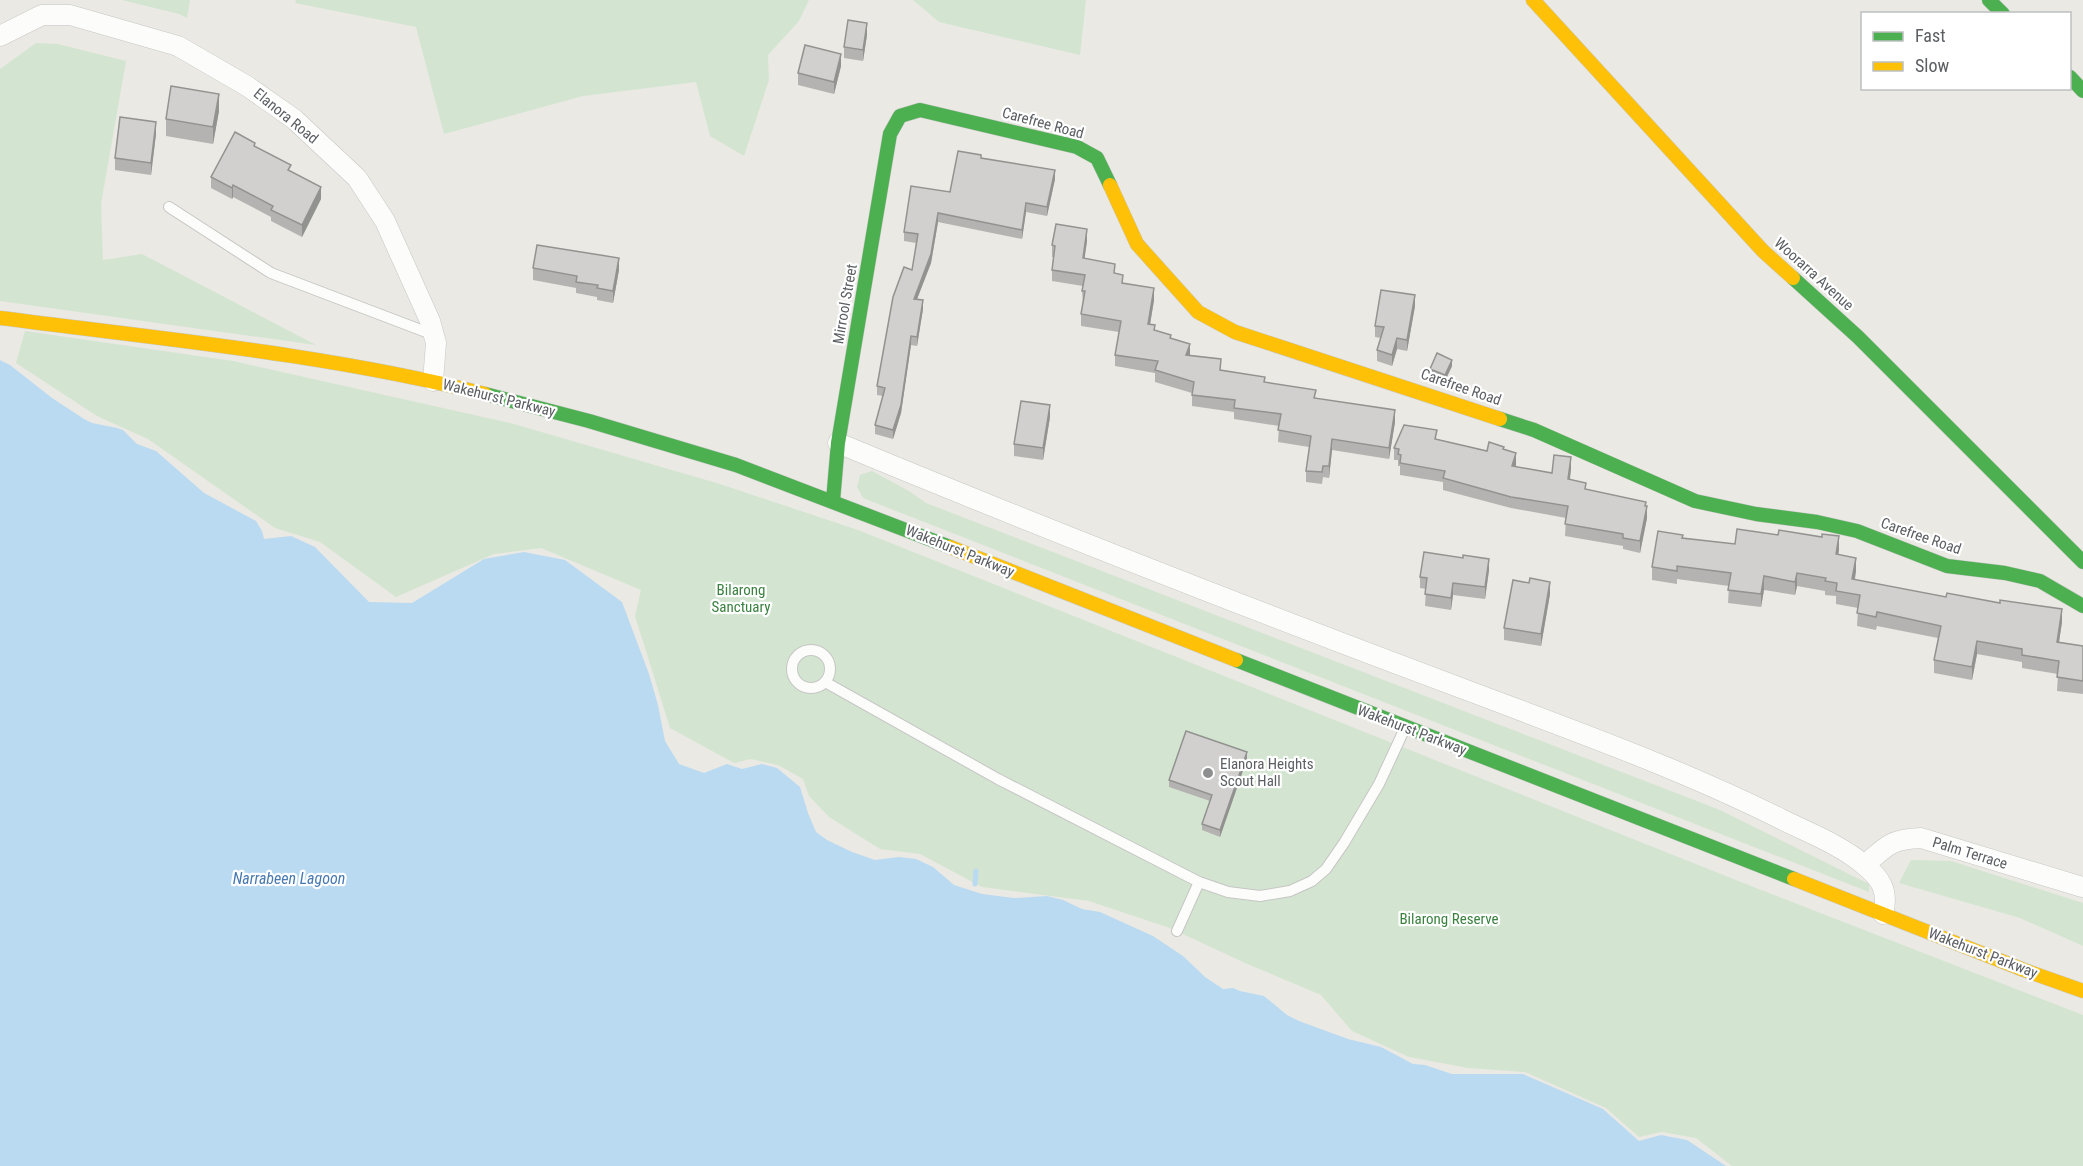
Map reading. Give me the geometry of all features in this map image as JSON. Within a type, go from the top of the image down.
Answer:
[{"type":"street","name":"Woorarra Avenue","points":[[1533,0],[1763,251],[1858,337],[2083,562]]},
{"type":"street","points":[[1989,0],[2001,12]]},
{"type":"street","name":"Elanora Road","points":[[0,36],[42,15],[70,15],[178,46],[247,86],[294,119],[357,178],[385,221],[430,321],[436,343],[433,381]]},
{"type":"street","points":[[2071,78],[2083,90]]},
{"type":"street","name":"Carefree Road","points":[[900,116],[920,110],[1077,147],[1097,158],[1137,244],[1198,312],[1235,332],[1534,430],[1695,501],[1857,531],[1947,566],[2006,573],[2040,581],[2083,606]]},
{"type":"street","name":"Mirrool Street","points":[[833,501],[838,443],[890,135],[900,116]]},
{"type":"street","name":"Wakehurst Parkway","points":[[0,318],[353,365],[433,381],[589,421],[736,465],[833,501],[2024,970],[2083,991]]},
{"type":"street","points":[[838,443],[1318,635],[1655,762],[1748,802],[1816,835],[1865,865],[1880,880],[1884,890],[1886,903],[1883,914]]},
{"type":"street","name":"Palm Terrace","points":[[1865,865],[1888,845],[1902,838],[1921,838],[2082,887]]},
{"type":"lane","points":[[169,207],[271,273],[434,335]]},
{"type":"lane","points":[[825,682],[998,779],[1199,882],[1228,892],[1260,896],[1290,891],[1312,881],[1326,869],[1379,784],[1405,728]]},
{"type":"lane","points":[[1177,931],[1199,882]]},
{"type":"green space","points":[[122,0],[190,0],[187,18]]},
{"type":"green space","points":[[296,0],[809,0],[799,21],[768,55],[769,80],[744,156],[710,136],[696,82],[583,96],[444,134],[416,27],[295,3]]},
{"type":"green space","points":[[913,0],[1086,0],[1080,55],[939,22]]},
{"type":"green space","points":[[36,43],[58,44],[126,61],[101,204],[103,260],[142,254],[316,345],[0,301],[0,69]]},
{"type":"green space","name":"Bilarong Reserve","points":[[25,331],[233,361],[514,424],[720,484],[858,530],[1756,888],[2083,1015],[2083,1166],[1732,1166],[1696,1138],[1662,1132],[1639,1137],[1606,1108],[1525,1072],[1468,1068],[1409,1057],[1352,1031],[1321,995],[1170,928],[1089,901],[982,887],[920,854],[880,849],[829,817],[809,796],[803,779],[778,765],[751,759],[734,763],[670,728],[635,616],[641,590],[541,548],[494,554],[396,597],[320,542],[275,528],[148,439],[97,416],[16,363]]},
{"type":"green space","points":[[872,471],[926,503],[1720,810],[1869,884],[1869,892],[863,498],[857,487],[860,475]]},
{"type":"green space","points":[[1911,860],[1951,861],[2083,903],[2083,946],[2020,918],[1899,883]]},
{"type":"water","name":"Narrabeen Lagoon","points":[[0,360],[84,419],[123,430],[137,444],[156,451],[204,493],[256,521],[264,539],[291,536],[315,547],[369,602],[412,603],[484,559],[524,552],[565,560],[622,602],[649,674],[665,741],[679,764],[704,773],[727,764],[742,769],[762,764],[777,768],[800,787],[816,832],[852,852],[875,860],[899,857],[916,859],[933,867],[954,885],[982,894],[1014,898],[1047,896],[1063,900],[1082,909],[1100,912],[1153,936],[1183,956],[1205,977],[1223,989],[1233,988],[1264,996],[1287,1015],[1299,1021],[1348,1039],[1381,1047],[1413,1064],[1425,1065],[1452,1074],[1523,1074],[1603,1109],[1639,1141],[1661,1135],[1687,1140],[1726,1166],[0,1166]]},
{"type":"building","points":[[848,20],[867,23],[863,50],[844,47]]},
{"type":"building","points":[[805,45],[841,54],[834,82],[798,73]]},
{"type":"building","points":[[171,86],[219,94],[213,127],[166,119]]},
{"type":"building","points":[[120,117],[156,122],[151,163],[115,158]]},
{"type":"building","points":[[235,132],[255,143],[254,146],[291,165],[288,170],[321,187],[302,225],[271,210],[273,206],[233,185],[232,188],[211,177]]},
{"type":"building","points":[[958,151],[981,155],[981,158],[1055,170],[1047,207],[1026,203],[1022,230],[938,213],[931,254],[914,299],[923,300],[917,337],[911,336],[901,405],[893,430],[875,425],[885,388],[877,386],[893,297],[904,267],[912,270],[918,234],[904,232],[911,186],[950,192]]},
{"type":"building","points":[[1056,224],[1087,229],[1083,258],[1115,264],[1114,273],[1123,275],[1122,283],[1154,288],[1148,324],[1155,325],[1154,330],[1171,335],[1170,338],[1190,344],[1186,355],[1221,359],[1220,370],[1265,377],[1264,382],[1316,390],[1314,398],[1395,410],[1389,448],[1332,439],[1329,466],[1323,466],[1322,472],[1306,471],[1311,436],[1278,430],[1281,414],[1234,408],[1235,400],[1192,395],[1194,382],[1155,370],[1158,361],[1115,355],[1121,321],[1081,314],[1085,275],[1052,270],[1055,246],[1052,245]]},
{"type":"building","points":[[537,245],[619,258],[613,291],[597,288],[598,285],[576,282],[577,276],[533,268]]},
{"type":"building","points":[[1381,290],[1415,295],[1407,340],[1397,338],[1392,355],[1377,350],[1384,327],[1375,326]]},
{"type":"building","points":[[1437,353],[1452,360],[1445,375],[1430,369]]},
{"type":"building","points":[[1021,401],[1050,405],[1043,448],[1014,444]]},
{"type":"building","points":[[1404,425],[1437,430],[1435,439],[1487,451],[1489,442],[1504,447],[1503,449],[1516,453],[1512,466],[1552,473],[1554,455],[1571,457],[1568,479],[1586,483],[1585,489],[1646,502],[1640,541],[1623,538],[1623,534],[1565,524],[1568,506],[1511,497],[1443,478],[1445,471],[1400,463],[1399,449],[1394,448]]},
{"type":"building","points":[[1737,529],[1778,535],[1779,530],[1822,537],[1822,534],[1839,536],[1836,554],[1856,558],[1852,579],[1946,597],[1947,593],[2000,603],[2000,600],[2062,609],[2057,642],[2083,646],[2083,681],[2057,677],[2059,661],[2022,655],[2022,649],[1977,641],[1972,667],[1934,660],[1941,626],[1877,612],[1876,617],[1857,613],[1860,595],[1836,591],[1837,583],[1825,581],[1826,578],[1797,573],[1795,582],[1764,576],[1761,594],[1728,590],[1731,573],[1677,566],[1677,571],[1652,567],[1658,531],[1683,535],[1682,538],[1735,544]]},
{"type":"building","points":[[1424,552],[1489,559],[1485,587],[1453,583],[1451,598],[1425,594],[1427,578],[1420,577]]},
{"type":"building","points":[[1530,578],[1550,582],[1541,634],[1504,628],[1513,580],[1529,583]]},
{"type":"building","name":"Elanora Heights Scout Hall","points":[[1186,731],[1247,752],[1220,830],[1202,824],[1212,795],[1169,780]]},
{"type":"waterway","points":[[975,884],[976,871]]},
{"type":"traffic: fast","points":[[1989,0],[2001,12]]},
{"type":"traffic: fast","points":[[2071,78],[2083,91]]},
{"type":"traffic: fast","points":[[833,501],[838,443],[890,134],[900,116],[920,110],[1077,147],[1097,158],[1110,185]]},
{"type":"traffic: fast","points":[[1793,278],[1858,337],[2083,562]]},
{"type":"traffic: fast","points":[[485,394],[589,421],[736,465],[950,547]]},
{"type":"traffic: fast","points":[[1500,419],[1534,430],[1695,501],[1857,531],[1947,566],[2005,573],[2040,581],[2083,606]]},
{"type":"traffic: fast","points":[[1236,660],[1794,879]]},
{"type":"traffic: slow","points":[[1533,0],[1763,251],[1793,278]]},
{"type":"traffic: slow","points":[[1110,185],[1137,244],[1198,312],[1235,332],[1500,419]]},
{"type":"traffic: slow","points":[[0,318],[305,358],[365,368],[485,394]]},
{"type":"traffic: slow","points":[[950,547],[1236,660]]},
{"type":"traffic: slow","points":[[1794,879],[2083,991]]},
{"type":"place","name":"Elanora Heights Scout Hall","points":[[1208,773]]},
{"type":"park label","name":"Bilarong Sanctuary","points":[[741,598]]}]
